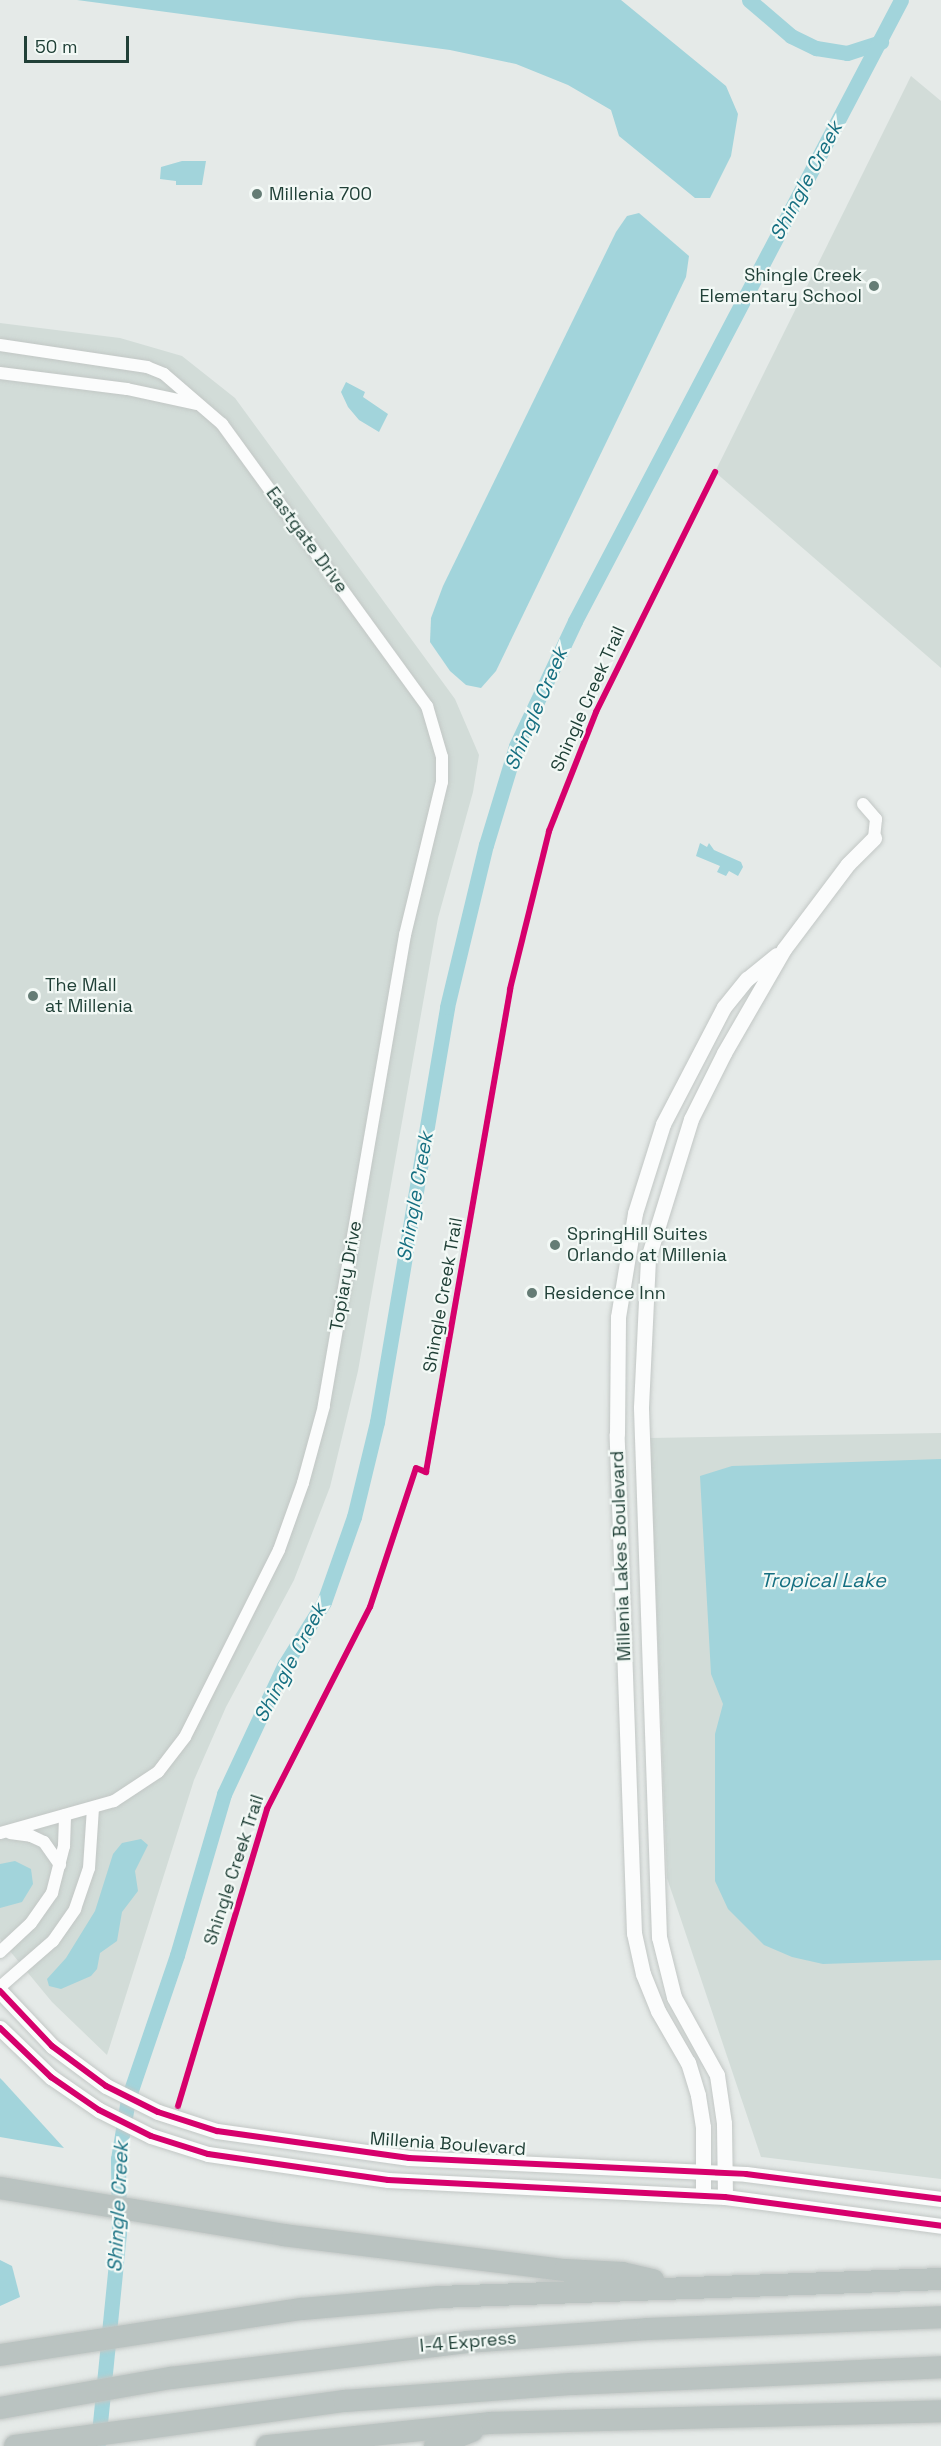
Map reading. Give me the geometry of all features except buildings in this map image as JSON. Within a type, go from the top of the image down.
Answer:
[{"type":"highway","points":[[0,2188],[283,2235],[466,2259],[622,2272],[692,2289]]},
{"type":"highway","points":[[0,2355],[302,2309],[439,2297],[573,2289],[692,2289],[941,2278]]},
{"type":"highway","name":"I-4 Express","points":[[0,2408],[171,2378],[369,2352],[554,2334],[941,2317]]},
{"type":"highway","points":[[15,2446],[165,2423],[462,2391],[941,2367]]},
{"type":"highway","points":[[267,2446],[490,2423],[941,2411]]},
{"type":"highway","points":[[435,2446],[490,2423]]},
{"type":"street","name":"Eastgate Drive","points":[[0,345],[147,367],[164,374],[222,424],[411,681]]},
{"type":"street","name":"Eastgate Drive","points":[[0,373],[127,389],[199,404]]},
{"type":"street","name":"Topiary Drive","points":[[0,1833],[93,1808],[137,1789],[158,1772],[185,1737],[270,1571],[314,1448],[405,935],[442,782],[437,732],[428,706],[411,681]]},
{"type":"street","points":[[863,804],[876,819],[874,838]]},
{"type":"street","name":"Millenia Lakes Boulevard","points":[[725,2197],[724,2123],[717,2075],[674,1997],[659,1937],[641,1342],[648,1258],[692,1119],[784,949],[848,864],[874,838]]},
{"type":"street","name":"Millenia Lakes Boulevard","points":[[703,2196],[704,2172],[698,2095],[688,2063],[658,2011],[635,1943],[617,1434],[618,1317],[635,1214],[663,1124],[724,1008],[747,979],[784,949]]},
{"type":"street","points":[[0,1989],[53,1941],[75,1910],[89,1868],[93,1808]]},
{"type":"street","points":[[0,1952],[43,1908],[60,1865],[65,1815]]},
{"type":"street","name":"Topiary Drive","points":[[0,1833],[31,1836],[44,1842],[60,1865]]},
{"type":"street","name":"Millenia Boulevard","points":[[0,1989],[52,2046],[106,2086],[158,2112],[217,2132],[348,2152],[486,2164],[724,2172],[941,2199]]},
{"type":"street","points":[[0,2028],[51,2077],[99,2110],[151,2136],[208,2154],[354,2176],[508,2189],[725,2197],[941,2226]]},
{"type":"shaded area","name":"Shingle Creek Elementary School","points":[[911,76],[941,101],[941,668],[715,472]]},
{"type":"shaded area","name":"The Mall at Millenia","points":[[0,323],[120,338],[182,356],[235,398],[455,699],[479,755],[473,792],[438,918],[358,1371],[330,1487],[294,1580],[226,1707],[194,1780],[107,2055],[52,2002],[0,1939]]},
{"type":"shaded area","points":[[941,1433],[941,2179],[761,2157],[667,1878],[650,1438]]},
{"type":"water","points":[[77,0],[621,0],[726,86],[738,114],[731,156],[710,198],[695,198],[619,136],[611,110],[568,85],[516,64],[450,50]]},
{"type":"water","points":[[182,161],[206,161],[202,185],[176,185],[176,181],[160,179],[161,167]]},
{"type":"water","points":[[639,213],[689,256],[686,277],[496,671],[481,688],[466,685],[450,671],[430,642],[431,618],[443,586],[616,232],[627,216]]},
{"type":"water","points":[[346,382],[365,392],[363,397],[388,414],[379,432],[359,420],[348,407],[341,392]]},
{"type":"water","points":[[700,843],[707,847],[709,843],[714,850],[741,862],[743,867],[738,876],[729,871],[726,876],[717,872],[720,866],[696,856]]},
{"type":"water","name":"Tropical Lake","points":[[941,1459],[941,1960],[823,1964],[792,1957],[764,1945],[728,1909],[715,1881],[715,1734],[723,1704],[711,1674],[700,1476],[732,1466]]},
{"type":"water","points":[[141,1839],[148,1845],[135,1871],[138,1891],[122,1912],[117,1941],[100,1953],[97,1969],[91,1976],[61,1989],[49,1986],[47,1979],[66,1958],[95,1911],[113,1854],[122,1843]]},
{"type":"water","points":[[15,1861],[31,1869],[33,1884],[22,1902],[0,1908],[0,1864]]},
{"type":"water","points":[[0,2078],[3,2081],[64,2148],[0,2137]]},
{"type":"water","points":[[0,2260],[12,2266],[20,2297],[0,2306]]},
{"type":"waterway","points":[[749,0],[791,36],[816,48],[847,53],[881,42]]},
{"type":"waterway","name":"Shingle Creek","points":[[98,2443],[119,2233],[118,2159],[128,2099],[177,1955],[224,1794],[284,1666],[324,1602],[354,1517],[377,1422],[447,1007],[486,845],[516,746],[575,621],[901,0]]},
{"type":"cycle path","name":"Shingle Creek Trail","points":[[178,2106],[267,1809],[370,1607],[416,1468],[426,1472],[510,989],[549,831],[596,712],[715,472]]},
{"type":"cycle path","points":[[0,1991],[52,2046],[106,2086],[158,2112],[217,2131],[409,2158],[746,2174],[941,2199]]},
{"type":"cycle path","points":[[0,2028],[51,2077],[99,2110],[151,2136],[208,2154],[388,2180],[725,2197],[941,2226]]},
{"type":"place","name":"Millenia 700","points":[[257,194]]},
{"type":"place","name":"Shingle Creek Elementary School","points":[[874,286]]},
{"type":"place","name":"The Mall at Millenia","points":[[33,996]]},
{"type":"place","name":"SpringHill Suites Orlando at Millenia","points":[[555,1245]]},
{"type":"place","name":"Residence Inn","points":[[532,1293]]}]
